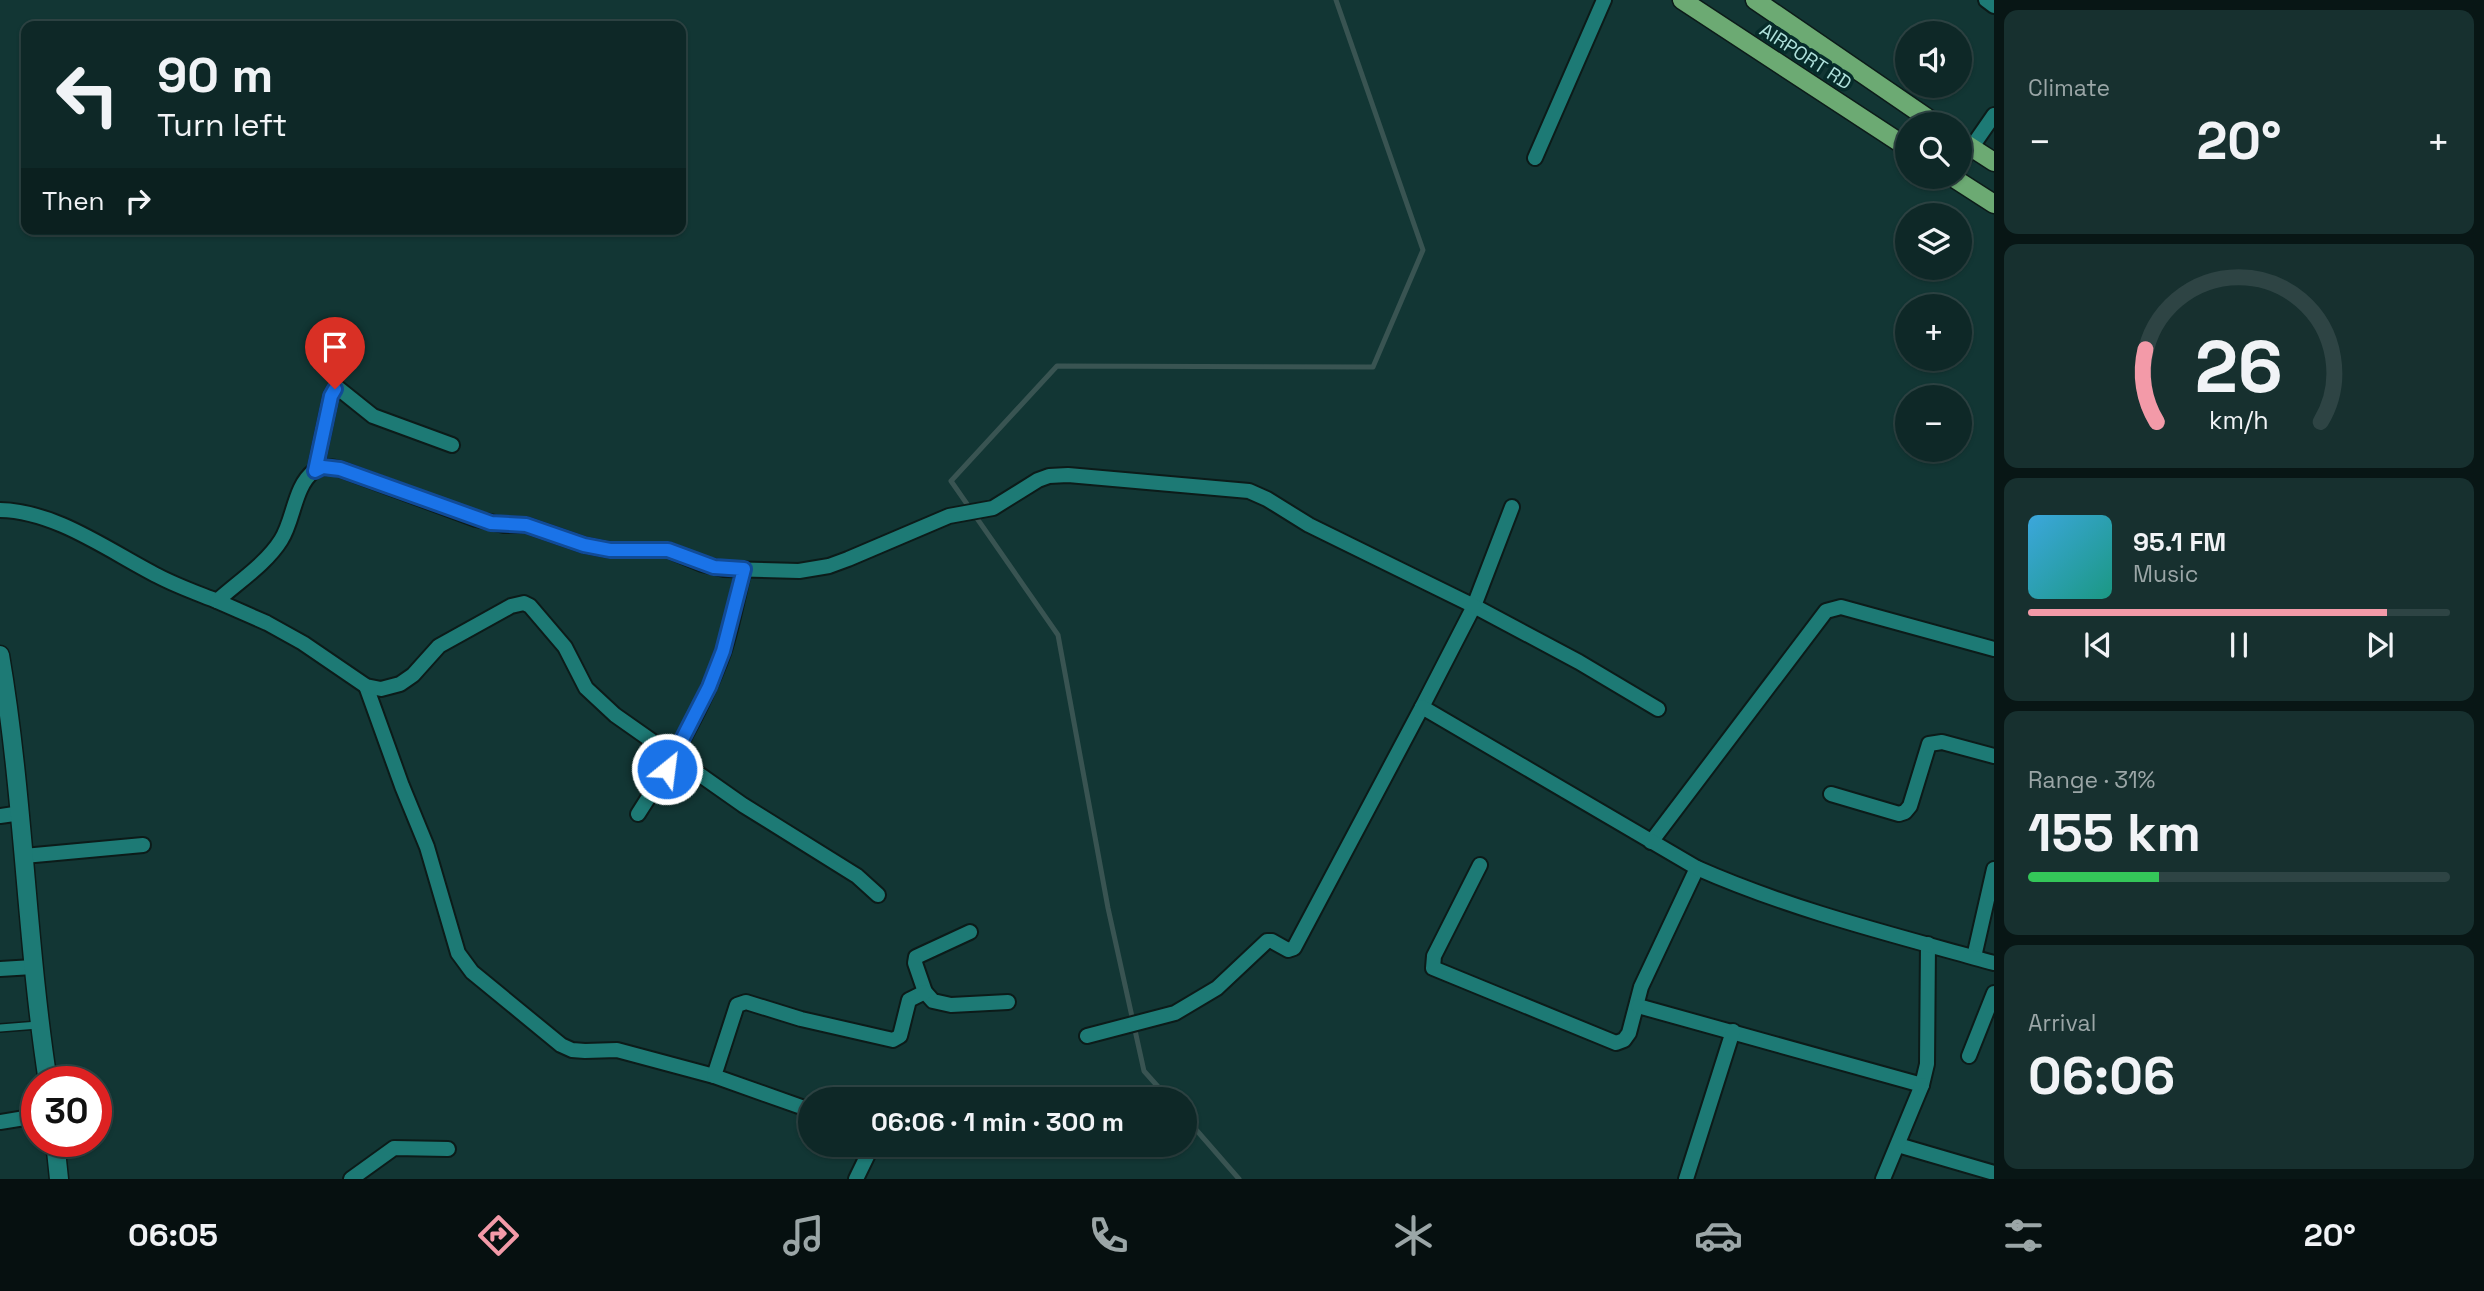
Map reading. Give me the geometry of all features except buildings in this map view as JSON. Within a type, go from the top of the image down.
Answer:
[{"type":"main road","name":"AIRPORT RD","points":[[1682,0],[1895,139]]},
{"type":"main road","points":[[1755,0],[1918,112]]},
{"type":"main road","points":[[1972,148],[1994,162]]},
{"type":"main road","points":[[1971,189],[1994,204]]},
{"type":"street","points":[[1535,158],[1604,0]]},
{"type":"street","points":[[1986,0],[1994,6]]},
{"type":"street","points":[[1972,138],[1994,115]]},
{"type":"street","points":[[217,601],[280,542],[291,520],[300,491],[315,471],[331,396],[335,389],[338,388],[373,416],[452,445]]},
{"type":"street","points":[[315,471],[323,467],[340,469],[476,519],[504,525],[526,525],[584,545],[610,550],[668,550],[714,567],[799,571],[829,566],[949,516],[993,509],[1038,480],[1049,476],[1068,475],[1249,491],[1309,525],[1474,606],[1658,709]]},
{"type":"street","points":[[1087,1036],[1175,1013],[1217,988],[1267,941],[1288,950],[1294,948],[1474,606],[1512,507]]},
{"type":"street","points":[[0,510],[24,512],[68,528],[161,578],[267,624],[303,643],[366,686],[381,689],[400,684],[413,675],[439,646],[511,606],[524,603],[530,606],[565,647],[586,688],[615,715],[744,805],[857,876],[878,895]]},
{"type":"street","points":[[638,814],[675,757],[709,687],[723,651],[744,569]]},
{"type":"street","points":[[1651,842],[1826,611],[1841,607],[1994,649]]},
{"type":"street","points":[[0,655],[21,813],[33,967],[45,1066]]},
{"type":"street","points":[[366,686],[394,766],[427,847],[440,885],[452,936],[465,964],[561,1045],[572,1050],[617,1050],[714,1076],[798,1106]]},
{"type":"street","points":[[1422,707],[1697,868],[1799,907],[1994,963]]},
{"type":"street","points":[[1831,794],[1899,814],[1905,812],[1909,806],[1929,744],[1942,742],[1994,756]]},
{"type":"street","points":[[0,816],[21,813]]},
{"type":"street","points":[[24,856],[143,845]]},
{"type":"street","points":[[1480,865],[1434,956],[1433,968],[1611,1042],[1624,1040],[1629,1033],[1641,987],[1697,868]]},
{"type":"street","points":[[1974,957],[1994,869]]},
{"type":"street","points":[[970,932],[916,957],[915,963],[925,992],[933,1001],[951,1005],[1008,1002]]},
{"type":"street","points":[[1883,1179],[1922,1085],[1927,1064],[1928,944]]},
{"type":"street","points":[[0,969],[33,967]]},
{"type":"street","points":[[714,1076],[735,1008],[740,1003],[746,1002],[801,1019],[893,1040],[900,1036],[909,1000],[925,992]]},
{"type":"street","points":[[1969,1056],[1994,993]]},
{"type":"street","points":[[1638,1006],[1922,1085]]},
{"type":"street","points":[[1686,1179],[1733,1031]]},
{"type":"street","points":[[0,1122],[21,1119]]},
{"type":"street","points":[[1898,1146],[1994,1173]]},
{"type":"street","points":[[351,1179],[394,1148],[447,1149]]},
{"type":"street","points":[[57,1157],[59,1179]]},
{"type":"street","points":[[856,1179],[867,1157]]},
{"type":"lane","points":[[0,1028],[39,1025]]},
{"type":"waterway","points":[[1158,1087],[1144,1071],[1108,908],[1058,635],[951,481],[1057,366],[1373,367],[1423,250],[1336,0]]},
{"type":"waterway","points":[[1197,1131],[1239,1179]]},
{"type":"route","points":[[335,389],[331,396],[315,471],[323,467],[333,467],[476,519],[504,525],[526,525],[584,545],[610,550],[668,550],[714,567],[744,569],[723,651],[709,687],[667,769]]}]
